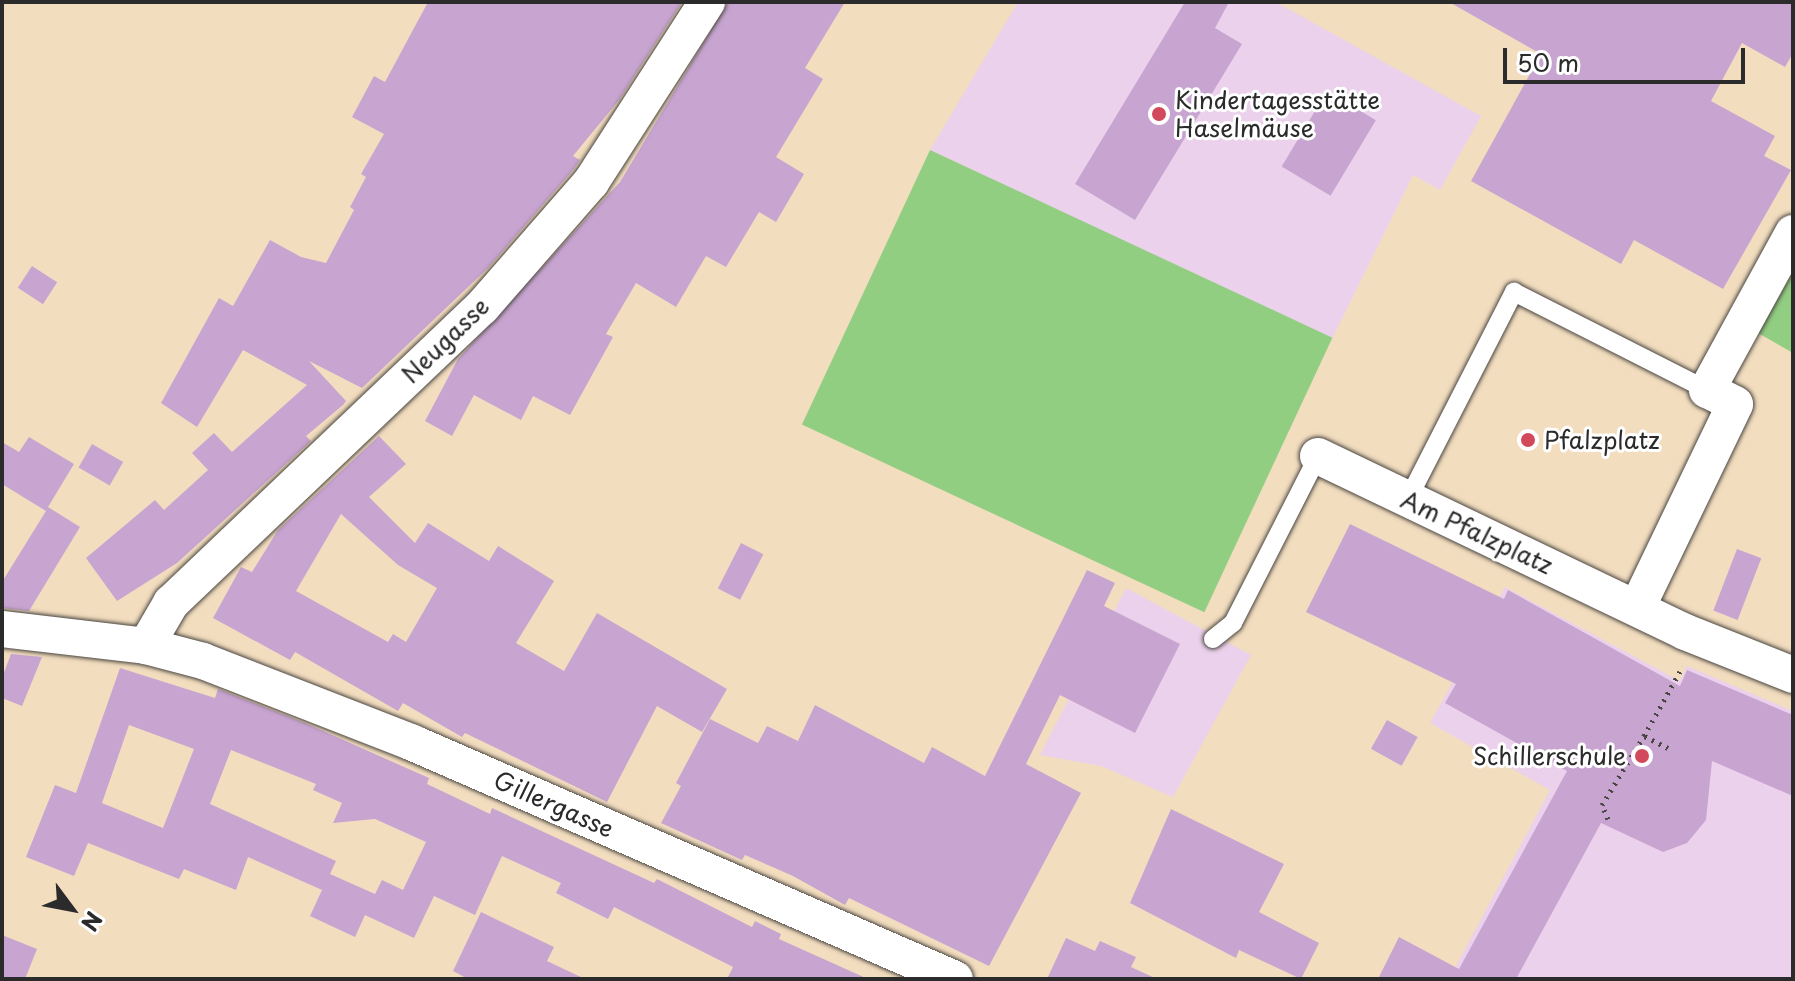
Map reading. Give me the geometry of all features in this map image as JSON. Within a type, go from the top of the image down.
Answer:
[{"type":"street","name":"Neugasse","points":[[146,646],[171,603],[482,307],[572,205],[707,2]]},
{"type":"street","points":[[1637,608],[1735,404],[1707,390],[1793,233]]},
{"type":"street","name":"Am Pfalzplatz","points":[[1318,456],[1699,637],[1793,675]]},
{"type":"street","name":"Gillergasse","points":[[2,629],[146,646],[203,661],[413,743],[955,979]]},
{"type":"lane","points":[[1408,499],[1514,292],[1707,390]]},
{"type":"lane","points":[[1213,639],[1233,623],[1318,456]]},
{"type":"path","points":[[1608,819],[1602,805],[1699,637]]},
{"type":"path","points":[[1644,736],[1668,748]]},
{"type":"shaded area","points":[[1018,2],[1276,2],[1481,116],[1440,190],[1413,175],[1331,341],[930,150]]},
{"type":"shaded area","name":"Schillerschule","points":[[1505,587],[1680,681],[1687,666],[1793,711],[1793,979],[1449,979],[1550,790],[1430,723]]},
{"type":"shaded area","points":[[1126,588],[1251,655],[1173,797],[1101,766],[1040,755]]},
{"type":"green space","points":[[930,150],[1332,338],[1204,612],[802,425]]},
{"type":"green space","points":[[1793,272],[1793,353],[1758,333]]},
{"type":"building","points":[[428,2],[682,2],[619,100],[573,156],[580,160],[574,169],[489,267],[362,388],[309,361],[346,401],[343,405],[306,436],[311,441],[177,563],[117,601],[86,558],[155,500],[164,510],[208,470],[192,453],[214,433],[232,452],[307,385],[243,350],[197,427],[161,403],[219,298],[233,306],[270,240],[301,257],[326,263],[354,210],[350,207],[366,177],[361,174],[384,134],[352,117],[374,76],[385,82]]},
{"type":"building","points":[[728,2],[845,2],[805,68],[823,79],[776,157],[804,174],[776,222],[759,212],[726,267],[706,256],[676,307],[636,283],[606,334],[613,337],[570,415],[533,396],[521,420],[474,395],[452,436],[425,421],[458,359],[620,182]]},
{"type":"building","name":"Kindertagesstätte Haselmäuse","points":[[1185,2],[1229,2],[1215,28],[1242,44],[1135,220],[1075,184]]},
{"type":"building","points":[[1449,2],[1793,2],[1793,53],[1785,67],[1742,43],[1711,101],[1775,136],[1764,156],[1791,170],[1723,289],[1634,240],[1621,264],[1471,181],[1541,54]]},
{"type":"building","points":[[1327,91],[1376,120],[1331,196],[1282,166]]},
{"type":"building","points":[[32,266],[57,282],[43,304],[18,288]]},
{"type":"building","points":[[379,436],[406,464],[369,497],[415,543],[428,523],[489,561],[498,546],[554,581],[516,643],[564,671],[597,613],[727,689],[702,732],[657,706],[607,802],[465,733],[462,737],[403,703],[398,711],[295,652],[290,660],[213,618],[241,567],[252,572],[278,530]],"holes":[[[341,514],[398,565],[437,588],[406,642],[393,634],[388,642],[296,591]]]},
{"type":"building","points":[[29,437],[74,464],[48,507],[80,527],[29,611],[2,608],[2,582],[46,511],[2,484],[2,442],[19,452]]},
{"type":"building","points":[[92,444],[123,462],[110,485],[78,467]]},
{"type":"building","points":[[1350,524],[1504,599],[1508,590],[1680,686],[1687,670],[1793,715],[1793,796],[1712,761],[1706,820],[1687,843],[1663,852],[1601,823],[1516,979],[1378,979],[1399,937],[1459,969],[1567,771],[1445,703],[1456,684],[1306,612]]},
{"type":"building","points":[[741,543],[763,554],[740,600],[718,588]]},
{"type":"building","points":[[1737,549],[1761,558],[1738,620],[1713,611]]},
{"type":"building","points":[[1087,570],[1115,583],[1104,606],[1180,644],[1135,733],[1060,695],[1026,764],[1081,793],[989,966],[849,898],[845,905],[793,876],[745,855],[742,860],[661,823],[681,786],[676,783],[710,719],[758,743],[767,726],[798,741],[815,705],[924,763],[932,747],[985,776]]},
{"type":"building","points":[[11,654],[42,657],[22,706],[2,698],[2,678]]},
{"type":"building","points":[[120,668],[215,698],[218,689],[305,723],[429,778],[427,784],[490,814],[492,808],[654,883],[657,879],[752,927],[755,921],[781,934],[779,939],[868,979],[727,979],[733,967],[614,907],[608,919],[556,893],[561,883],[502,856],[475,915],[434,896],[414,938],[365,915],[355,937],[310,916],[322,890],[248,857],[236,890],[184,869],[179,879],[88,843],[74,876],[26,857],[55,785],[76,793]],"holes":[[[129,725],[194,749],[163,828],[102,803]],[[231,750],[316,784],[313,790],[342,803],[333,823],[375,819],[426,842],[403,890],[382,880],[375,894],[330,874],[336,861],[210,804]]]},
{"type":"building","points":[[1387,720],[1418,737],[1402,766],[1371,749]]},
{"type":"building","points":[[1171,809],[1284,864],[1259,912],[1319,943],[1301,979],[1239,950],[1236,958],[1130,903]]},
{"type":"building","points":[[481,912],[554,947],[547,961],[585,979],[468,979],[453,971]]},
{"type":"building","points":[[2,935],[37,949],[25,979],[2,979]]},
{"type":"building","points":[[1066,938],[1095,951],[1100,941],[1136,957],[1131,967],[1157,979],[1047,979]]},
{"type":"place","name":"Kindertagesstätte Haselmäuse","points":[[1159,114]]},
{"type":"place","name":"Pfalzplatz","points":[[1528,440]]},
{"type":"place","name":"Schillerschule","points":[[1642,756]]}]
